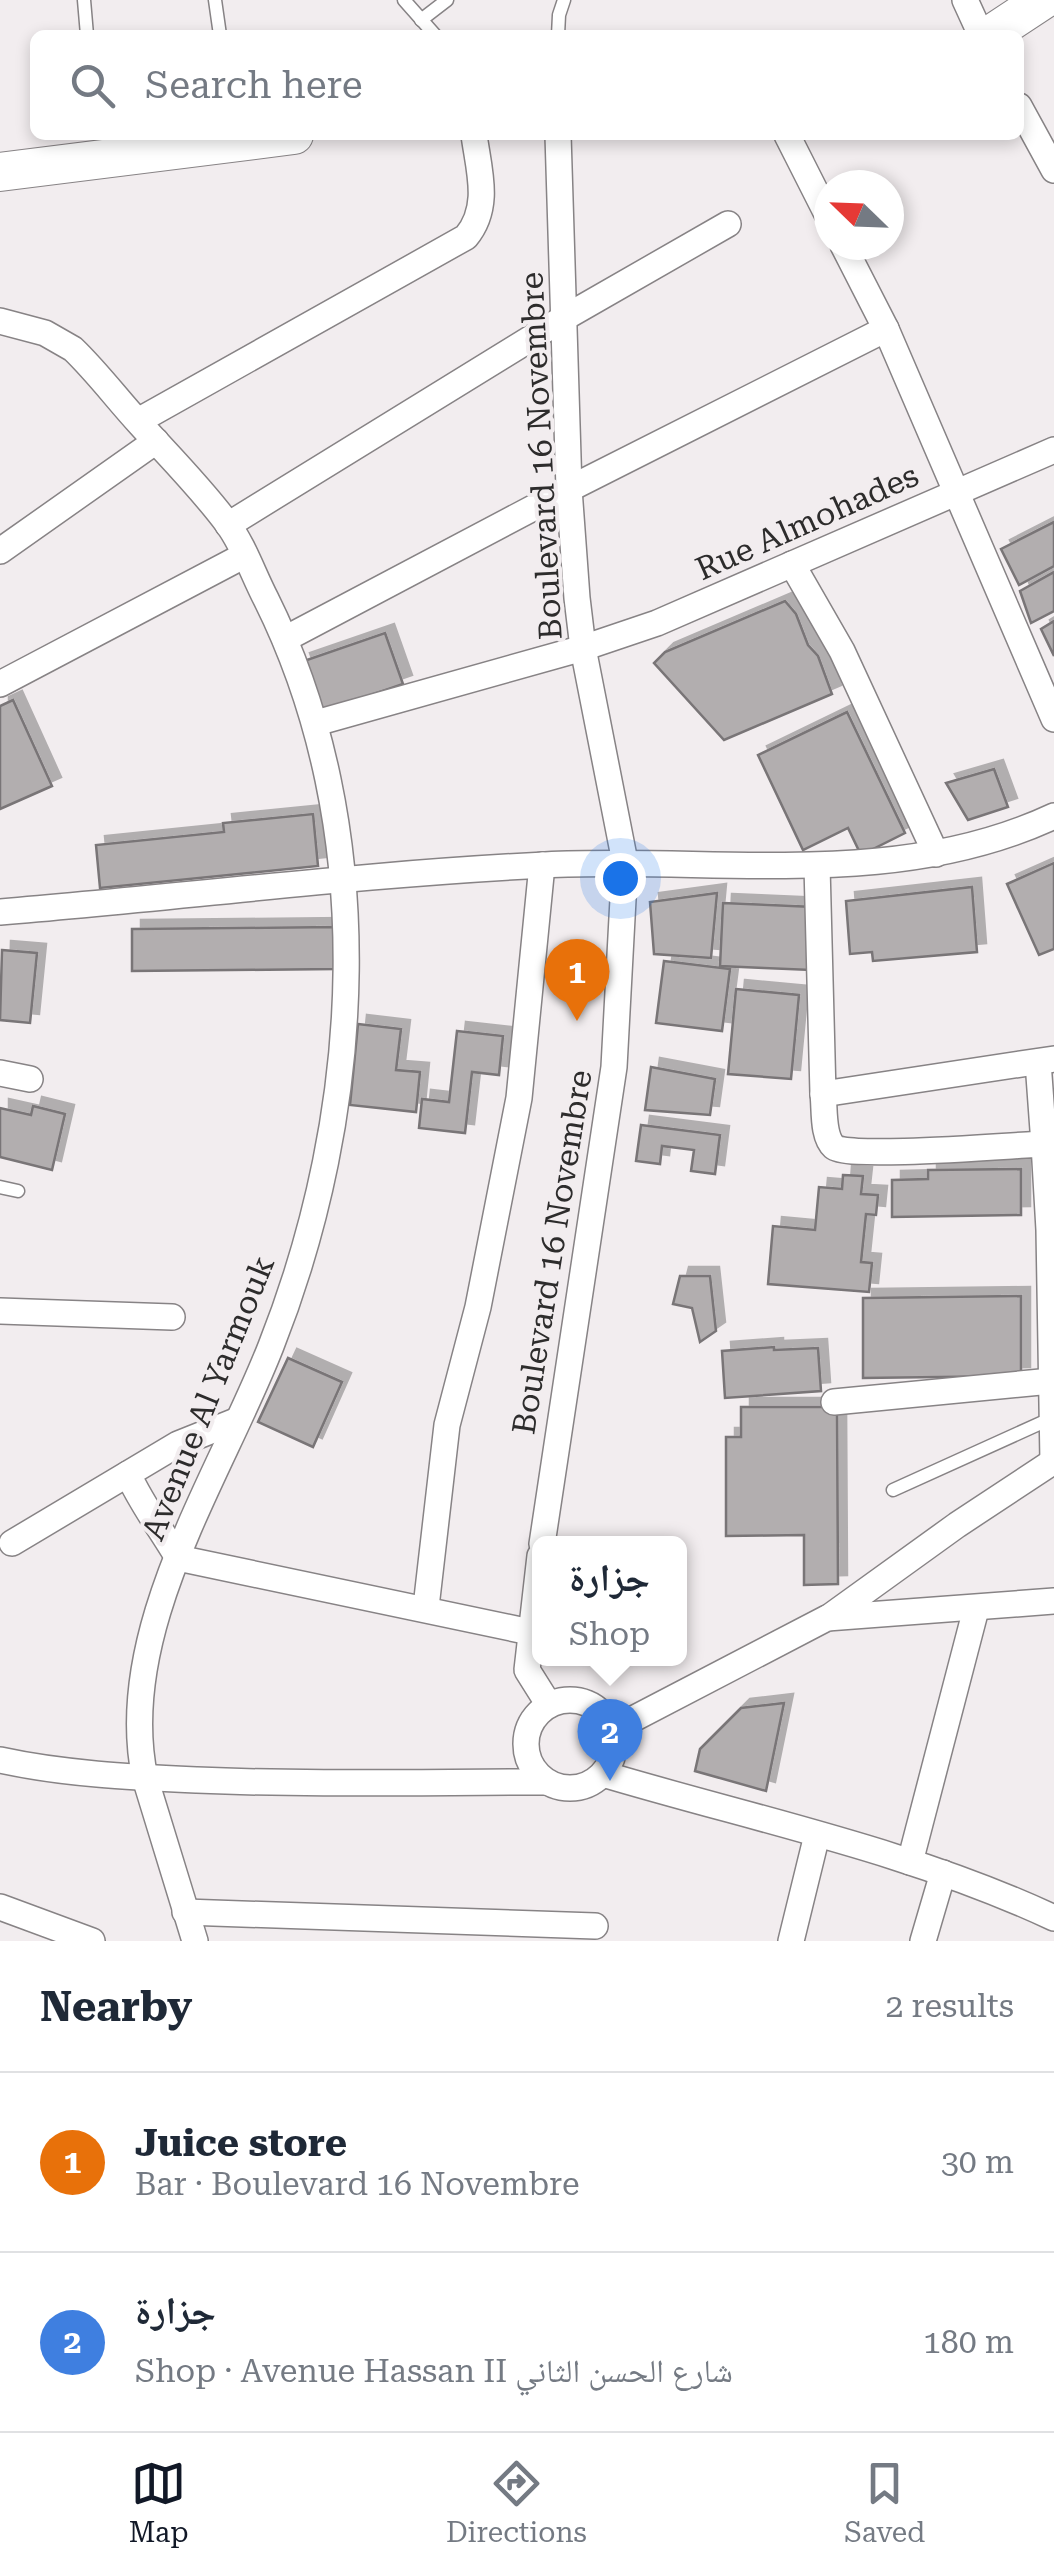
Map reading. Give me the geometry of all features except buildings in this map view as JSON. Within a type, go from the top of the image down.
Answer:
[{"type":"street","points":[[964,0],[979,30]]},
{"type":"street","points":[[997,30],[1042,0]]},
{"type":"street","points":[[1024,115],[1054,170]]},
{"type":"street","points":[[0,172],[101,153],[224,140]]},
{"type":"street","points":[[138,422],[466,237],[480,216],[482,204],[475,140]]},
{"type":"street","name":"Boulevard 16 Novembre","points":[[543,1536],[614,1067],[625,862],[583,648],[569,489],[558,140]]},
{"type":"street","points":[[790,140],[814,188]]},
{"type":"street","points":[[228,525],[564,318],[728,224]]},
{"type":"street","points":[[851,260],[886,329],[1054,719]]},
{"type":"street","name":"Avenue Al Yarmouk","points":[[0,320],[45,333],[73,348],[228,525],[285,638],[316,723],[344,877],[344,1034],[333,1125],[306,1238],[272,1344],[178,1558],[153,1635],[140,1700],[140,1751],[145,1778],[195,1941]]},
{"type":"street","points":[[285,638],[886,329]]},
{"type":"street","points":[[0,551],[156,441]]},
{"type":"street","name":"Rue Almohades","points":[[316,723],[657,624],[1054,450]]},
{"type":"street","points":[[0,684],[245,555]]},
{"type":"street","points":[[792,564],[842,651],[936,854]]},
{"type":"street","points":[[0,912],[150,900],[344,877],[542,864],[817,866],[908,860],[1027,829],[1054,816]]},
{"type":"street","points":[[426,1608],[447,1425],[478,1307],[519,1098],[542,864]]},
{"type":"street","points":[[817,866],[823,1094],[832,1146],[878,1152],[1044,1144]]},
{"type":"street","points":[[612,1730],[828,1618],[956,1525],[1053,1462],[1050,1230],[1044,1144],[1046,1061],[823,1094]]},
{"type":"street","points":[[0,1073],[30,1079]]},
{"type":"street","points":[[0,1311],[172,1318]]},
{"type":"street","points":[[834,1402],[1051,1381]]},
{"type":"street","points":[[12,1543],[178,1444],[238,1420]]},
{"type":"street","points":[[128,1474],[142,1505],[178,1558],[530,1632]]},
{"type":"street","points":[[828,1618],[1054,1601]]},
{"type":"street","points":[[910,1862],[976,1609]]},
{"type":"street","points":[[532,1617],[527,1670],[549,1705]]},
{"type":"street","points":[[579,1700],[605,1716],[612,1730],[611,1761],[603,1774],[576,1788],[560,1788],[534,1772],[528,1758],[528,1728],[549,1705],[579,1700]]},
{"type":"street","points":[[0,1760],[30,1767],[145,1778],[546,1782]]},
{"type":"street","points":[[603,1774],[910,1862],[1003,1894],[1054,1918]]},
{"type":"street","points":[[791,1941],[817,1835]]},
{"type":"street","points":[[923,1941],[944,1873]]},
{"type":"street","points":[[0,1907],[30,1929],[92,1941]]},
{"type":"street","points":[[184,1912],[595,1926]]},
{"type":"lane","points":[[84,0],[87,30]]},
{"type":"lane","points":[[215,0],[219,30]]},
{"type":"lane","points":[[404,0],[430,30]]},
{"type":"lane","points":[[421,20],[446,0]]},
{"type":"lane","points":[[558,30],[564,0]]},
{"type":"lane","points":[[0,1188],[18,1191]]},
{"type":"lane","points":[[893,1490],[1052,1418]]},
{"type":"place","name":"Juice store","points":[[577,1021]]},
{"type":"place","name":"جزارة","points":[[610,1781]]}]
